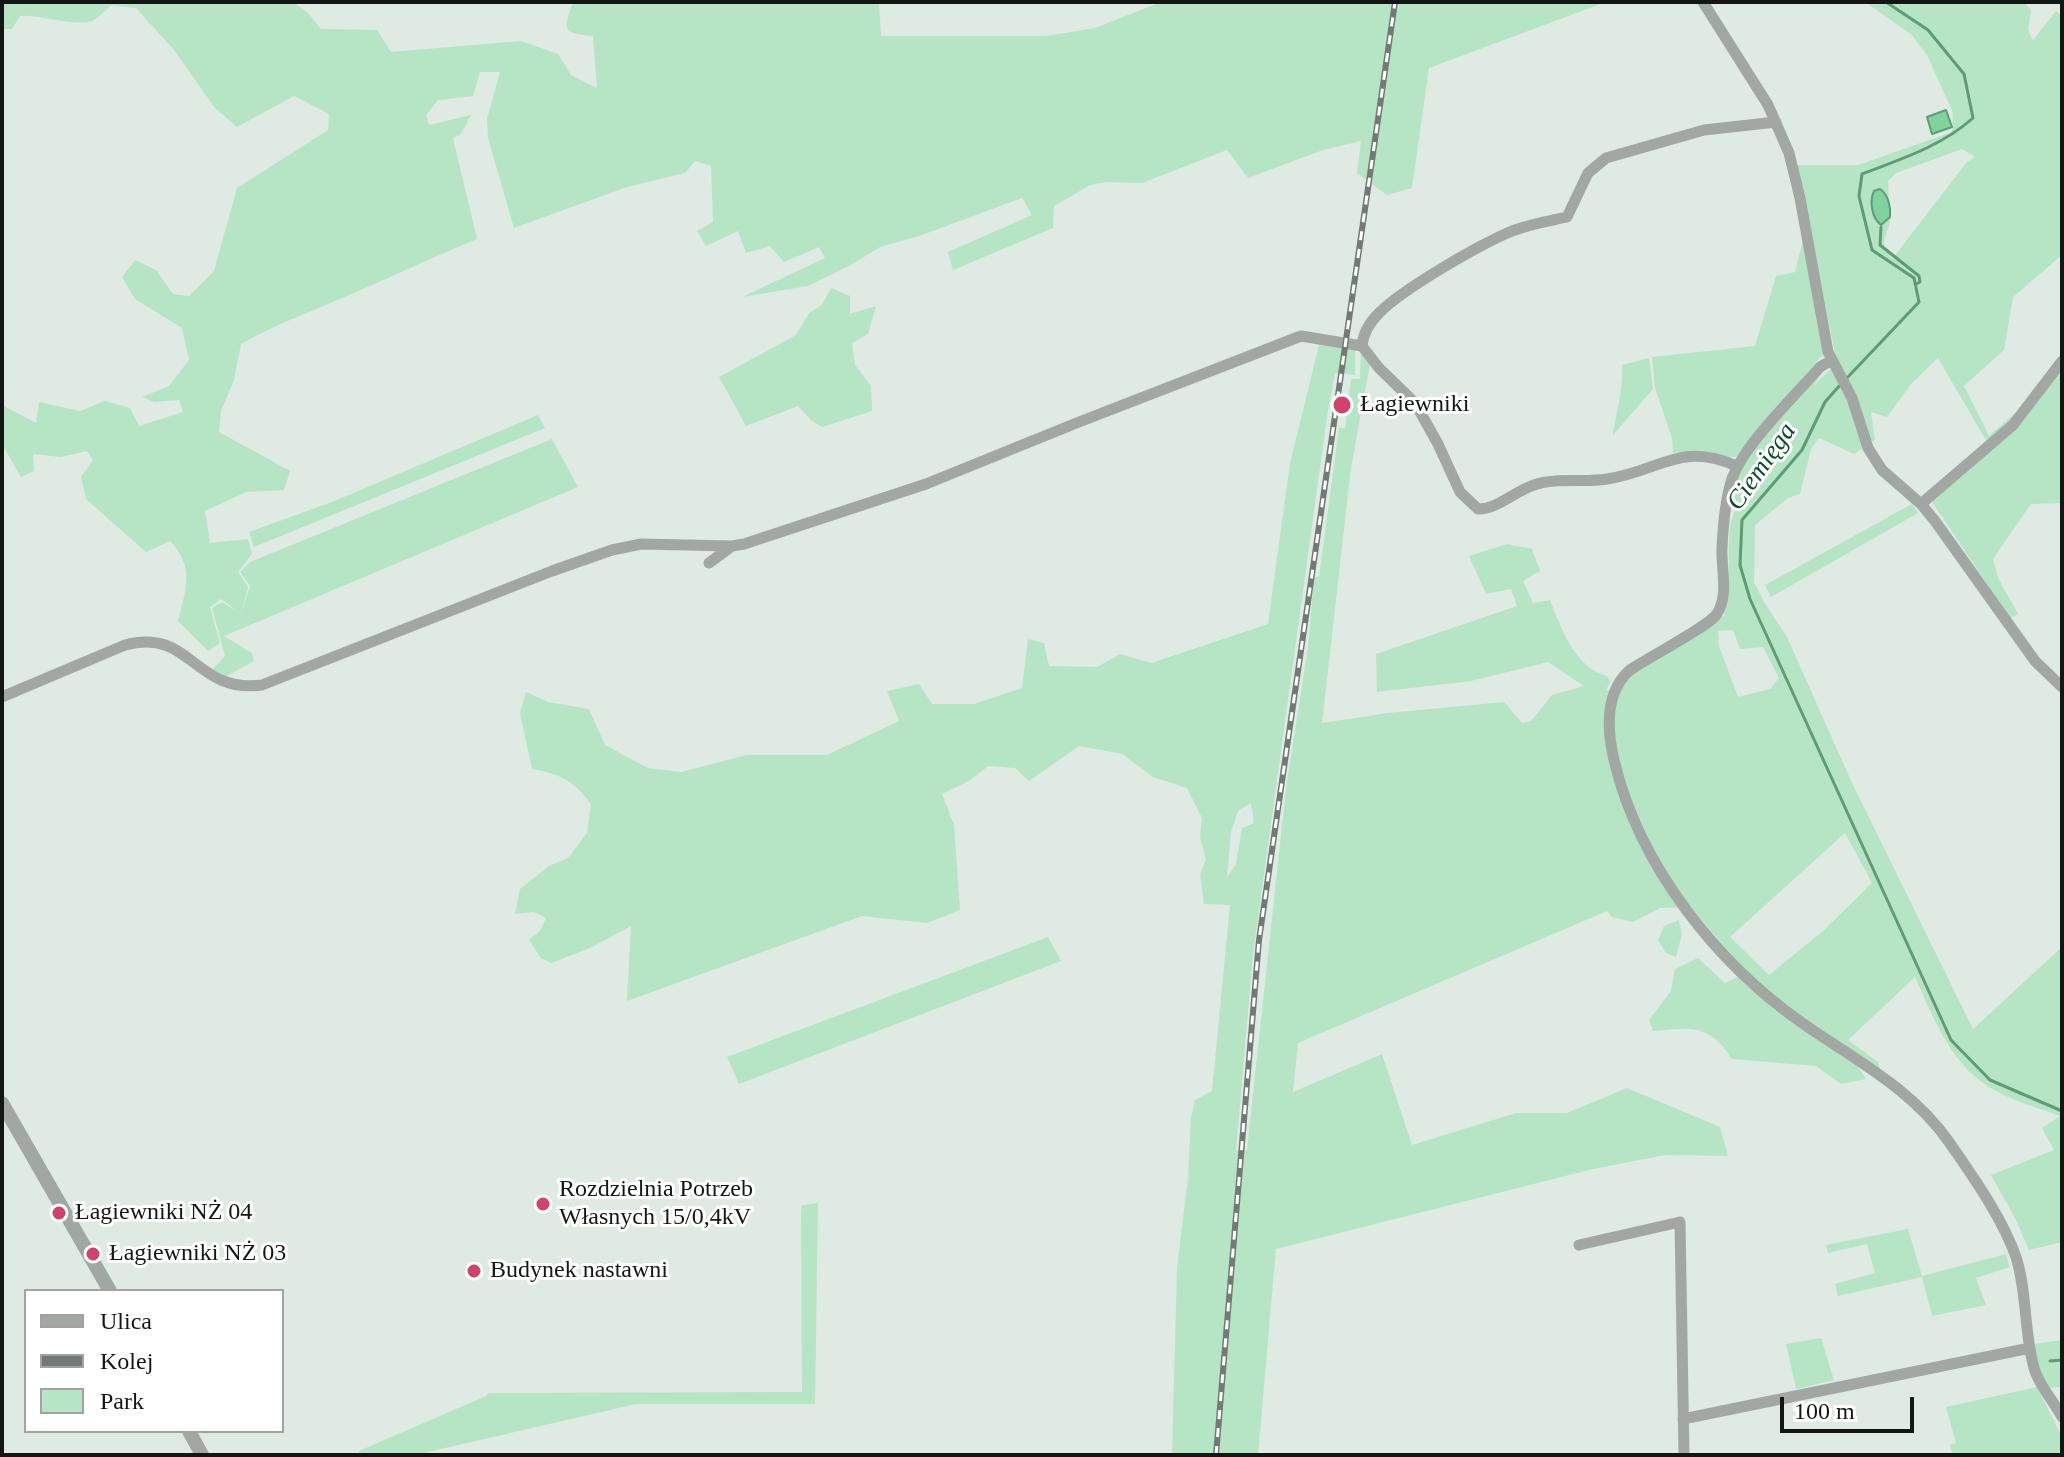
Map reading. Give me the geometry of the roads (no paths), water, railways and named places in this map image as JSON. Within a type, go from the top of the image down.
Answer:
[{"type":"street","points":[[1703,2],[1776,122],[1795,174],[1832,360],[1852,398],[1872,457],[1890,478],[1921,504],[1968,564],[2035,661],[2062,687]]},
{"type":"street","points":[[1362,346],[1366,330],[1379,313],[1413,287],[1498,237],[1534,224],[1567,217],[1588,173],[1606,158],[1704,130],[1776,122]]},
{"type":"street","points":[[2,697],[125,645],[143,641],[172,646],[219,681],[235,686],[262,685],[612,550],[641,544],[732,546],[773,536],[926,484],[1301,336],[1362,346],[1379,368],[1415,403],[1460,492],[1478,509],[1495,505],[1535,484],[1605,479],[1682,456],[1711,458],[1737,466]]},
{"type":"street","points":[[1832,360],[1820,367],[1737,466],[1731,483],[1722,544],[1724,596],[1716,614],[1707,623],[1630,670],[1615,692],[1610,734],[1623,793],[1640,832],[1669,882],[1731,962],[1775,1004],[1907,1095],[1941,1131],[1992,1211],[2014,1253],[2023,1286],[2034,1370],[2062,1417]]},
{"type":"street","points":[[1921,504],[2013,425],[2062,361]]},
{"type":"street","points":[[709,563],[732,546]]},
{"type":"street","points":[[2,1103],[109,1289]]},
{"type":"street","points":[[1579,1245],[1680,1222],[1684,1455]]},
{"type":"street","points":[[1683,1419],[2030,1348]]},
{"type":"street","points":[[190,1433],[202,1455]]},
{"type":"waterway","name":"Ciemięga","points":[[1846,379],[1919,302],[1914,278],[1872,250],[1859,196],[1862,174],[1935,144],[1973,118],[1964,74],[1928,30],[1886,2]]},
{"type":"waterway","points":[[1881,227],[1880,245],[1919,276],[1920,282],[1916,284]]},
{"type":"waterway","name":"Ciemięga","points":[[1841,384],[1825,402],[1802,450],[1742,520],[1740,565],[1750,599],[1951,1040],[1990,1080],[2062,1111]]},
{"type":"waterway","points":[[2050,1361],[2062,1360]]},
{"type":"railway","points":[[1216,1455],[1259,940],[1395,2]]},
{"type":"place","name":"Łagiewniki","points":[[1342,405]]},
{"type":"place","name":"Rozdzielnia Potrzeb Własnych 15/0,4kV","points":[[543,1204]]},
{"type":"place","name":"Łagiewniki NŻ 04","points":[[59,1213]]},
{"type":"place","name":"Łagiewniki NŻ 03","points":[[93,1254]]},
{"type":"place","name":"Budynek nastawni","points":[[474,1271]]}]
